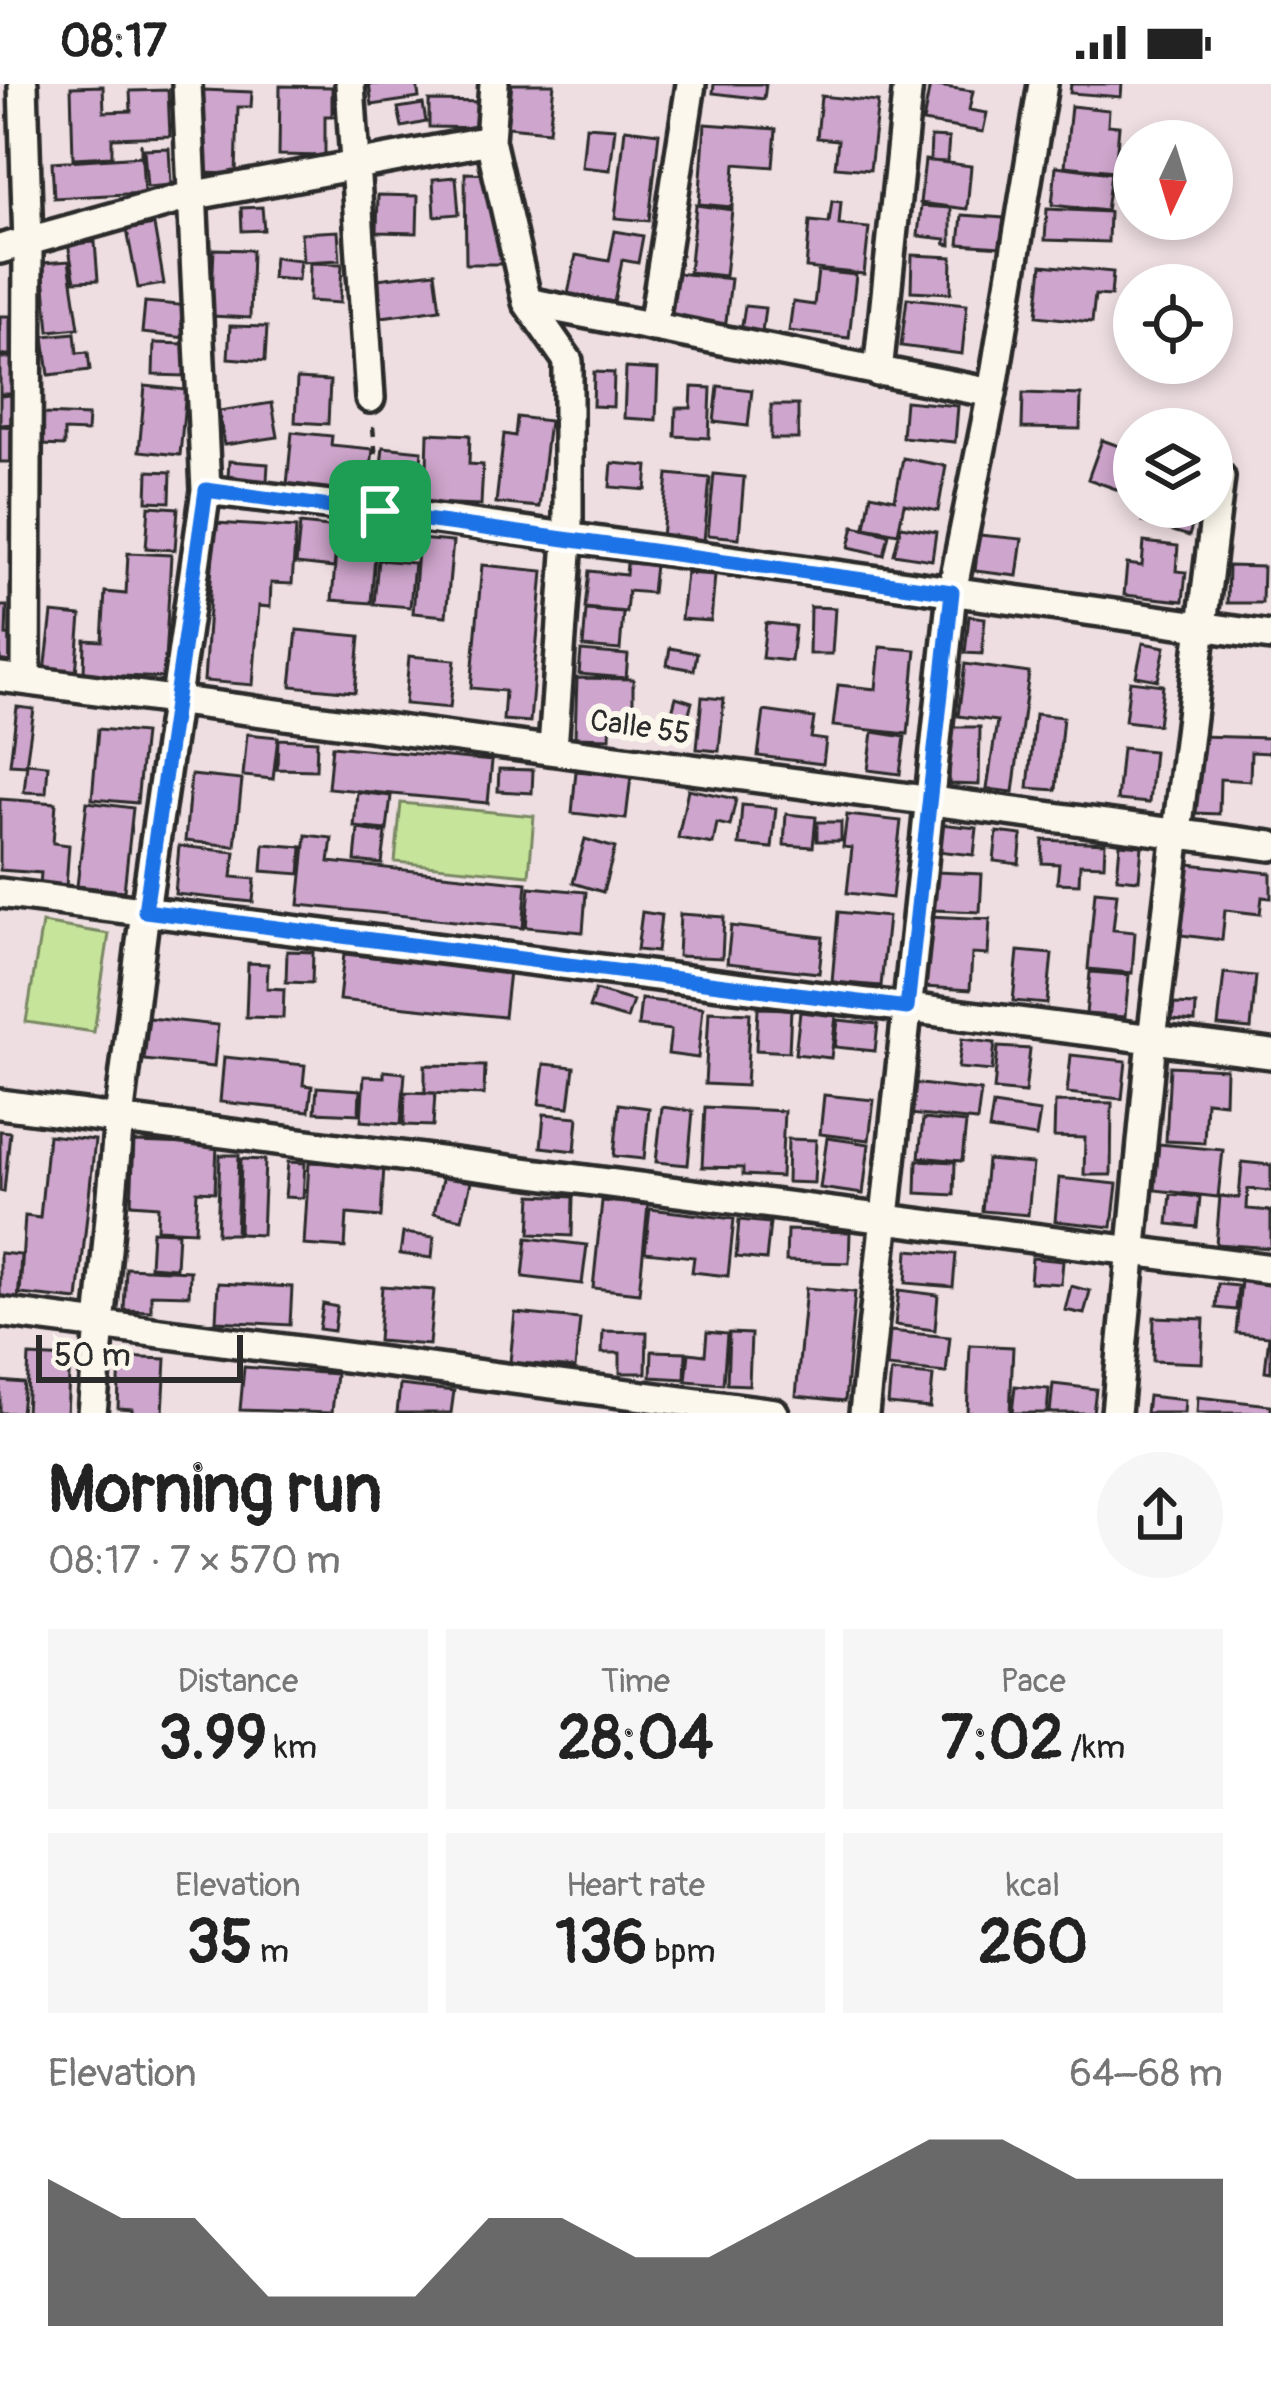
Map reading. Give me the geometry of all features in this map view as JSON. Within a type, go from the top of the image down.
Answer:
[{"type":"street","points":[[13,678],[14,246],[23,84]]},
{"type":"street","points":[[92,1413],[119,1119],[206,490],[187,84]]},
{"type":"street","points":[[350,84],[370,398]]},
{"type":"street","points":[[494,84],[490,140],[527,302],[568,362],[568,539],[553,748]]},
{"type":"street","points":[[652,327],[691,84]]},
{"type":"street","points":[[878,372],[908,84]]},
{"type":"street","points":[[864,1413],[952,592],[992,393],[1043,84]]},
{"type":"street","points":[[14,246],[190,196],[490,140]]},
{"type":"street","points":[[527,302],[992,393]]},
{"type":"street","points":[[206,490],[1271,636]]},
{"type":"street","points":[[1116,1413],[1152,1039],[1214,528]]},
{"type":"street","name":"Calle 55","points":[[13,678],[1271,846]]},
{"type":"street","points":[[0,893],[1271,1054]]},
{"type":"street","points":[[0,1104],[1271,1269]]},
{"type":"street","points":[[0,1312],[774,1413]]},
{"type":"path","points":[[370,398],[380,511]]},
{"type":"green space","points":[[401,803],[534,816],[529,875],[395,862]]},
{"type":"green space","points":[[42,923],[109,934],[94,1032],[26,1022]]},
{"type":"building","points":[[369,84],[417,84],[419,98],[372,105]]},
{"type":"building","points":[[512,84],[554,84],[549,131],[507,127]]},
{"type":"building","points":[[714,84],[766,84],[764,99],[713,93]]},
{"type":"building","points":[[1071,84],[1122,84],[1121,97],[1070,93]]},
{"type":"building","points":[[930,85],[973,91],[969,110],[987,113],[983,132],[923,122]]},
{"type":"building","points":[[103,86],[104,112],[131,111],[130,91],[168,90],[170,136],[112,138],[112,156],[73,158],[71,87]]},
{"type":"building","points":[[280,86],[332,87],[332,116],[325,116],[325,156],[279,155]]},
{"type":"building","points":[[203,90],[252,92],[251,107],[238,107],[236,174],[200,173]]},
{"type":"building","points":[[821,96],[878,102],[870,170],[835,167],[838,140],[817,138]]},
{"type":"building","points":[[429,101],[488,102],[488,128],[429,127]]},
{"type":"building","points":[[423,104],[426,122],[402,127],[398,108]]},
{"type":"building","points":[[1071,106],[1109,110],[1113,171],[1065,166]]},
{"type":"building","points":[[705,124],[776,129],[773,167],[735,164],[732,207],[699,204]]},
{"type":"building","points":[[586,126],[615,128],[610,170],[582,167]]},
{"type":"building","points":[[625,129],[659,133],[649,221],[615,218]]},
{"type":"building","points":[[931,137],[949,138],[947,162],[930,161]]},
{"type":"building","points":[[141,143],[144,193],[54,198],[52,162],[141,156]]},
{"type":"building","points":[[169,148],[171,185],[147,187],[144,149]]},
{"type":"building","points":[[925,160],[971,166],[967,209],[920,203]]},
{"type":"building","points":[[1056,166],[1111,173],[1106,211],[1052,205]]},
{"type":"building","points":[[465,173],[496,174],[501,264],[466,264]]},
{"type":"building","points":[[456,177],[459,214],[435,216],[433,179]]},
{"type":"building","points":[[378,195],[418,196],[417,233],[377,232]]},
{"type":"building","points":[[832,201],[841,202],[839,225],[869,228],[864,274],[806,268],[810,221],[829,223]]},
{"type":"building","points":[[696,205],[732,210],[725,276],[689,272]]},
{"type":"building","points":[[921,206],[951,208],[951,245],[945,244],[946,239],[918,236]]},
{"type":"building","points":[[262,207],[264,230],[242,231],[241,208]]},
{"type":"building","points":[[1047,209],[1109,212],[1108,242],[1045,240]]},
{"type":"building","points":[[962,215],[1004,218],[1001,247],[959,244]]},
{"type":"building","points":[[154,225],[164,284],[138,288],[127,230]]},
{"type":"building","points":[[338,231],[340,260],[303,262],[301,233]]},
{"type":"building","points":[[615,231],[643,236],[638,263],[622,260],[614,302],[568,294],[576,255],[609,261]]},
{"type":"building","points":[[95,242],[98,280],[75,281],[68,244]]},
{"type":"building","points":[[214,249],[252,250],[250,318],[211,316]]},
{"type":"building","points":[[912,255],[952,257],[951,293],[911,291]]},
{"type":"building","points":[[274,257],[300,260],[298,280],[272,278]]},
{"type":"building","points":[[69,261],[79,328],[49,331],[43,263]]},
{"type":"building","points":[[310,263],[342,264],[340,303],[309,301]]},
{"type":"building","points":[[1042,265],[1113,272],[1111,296],[1095,295],[1092,322],[1037,316]]},
{"type":"building","points":[[818,271],[856,275],[849,338],[789,331],[793,302],[814,305]]},
{"type":"building","points":[[435,272],[440,309],[382,317],[377,279]]},
{"type":"building","points":[[677,273],[731,279],[725,330],[671,323]]},
{"type":"building","points":[[907,298],[967,304],[962,354],[901,346]]},
{"type":"building","points":[[145,302],[190,306],[186,338],[142,333]]},
{"type":"building","points":[[745,306],[765,308],[761,340],[740,338]]},
{"type":"building","points":[[0,316],[10,316],[10,355],[0,355]]},
{"type":"building","points":[[230,326],[267,327],[265,361],[228,358]]},
{"type":"building","points":[[75,333],[77,353],[88,352],[90,370],[49,375],[44,336]]},
{"type":"building","points":[[154,343],[186,344],[185,376],[153,375]]},
{"type":"building","points":[[0,358],[16,358],[15,394],[0,394]]},
{"type":"building","points":[[626,368],[658,370],[656,420],[624,418]]},
{"type":"building","points":[[594,372],[614,373],[613,407],[593,406]]},
{"type":"building","points":[[297,379],[330,381],[328,424],[295,422]]},
{"type":"building","points":[[145,386],[186,390],[180,455],[139,451]]},
{"type":"building","points":[[718,386],[752,390],[748,426],[714,422]]},
{"type":"building","points":[[692,387],[711,388],[709,438],[675,436],[676,408],[691,408]]},
{"type":"building","points":[[1023,393],[1081,395],[1080,429],[1022,428]]},
{"type":"building","points":[[11,395],[14,424],[0,425],[0,396]]},
{"type":"building","points":[[905,401],[958,406],[955,442],[902,437]]},
{"type":"building","points":[[272,403],[278,437],[224,445],[219,411]]},
{"type":"building","points":[[771,405],[798,405],[798,439],[771,439]]},
{"type":"building","points":[[43,414],[88,416],[87,432],[64,431],[64,446],[41,445]]},
{"type":"building","points":[[517,417],[549,421],[539,507],[496,503],[504,434],[515,436]]},
{"type":"building","points":[[0,426],[15,427],[13,462],[0,462]]},
{"type":"building","points":[[292,432],[332,436],[331,445],[373,449],[368,493],[287,485]]},
{"type":"building","points":[[428,433],[470,435],[469,464],[483,465],[481,505],[426,503]]},
{"type":"building","points":[[1102,440],[1113,444],[1113,488],[1088,479]]},
{"type":"building","points":[[383,447],[422,451],[417,497],[378,493]]},
{"type":"building","points":[[903,458],[946,466],[938,511],[904,504],[898,533],[865,527],[871,494],[895,499]]},
{"type":"building","points":[[229,461],[268,464],[267,481],[228,478]]},
{"type":"building","points":[[612,463],[648,466],[646,490],[610,487]]},
{"type":"building","points":[[148,471],[171,472],[170,502],[147,501]]},
{"type":"building","points":[[668,474],[710,478],[704,541],[662,537]]},
{"type":"building","points":[[714,474],[744,477],[739,538],[708,535]]},
{"type":"building","points":[[149,506],[178,508],[175,550],[146,548]]},
{"type":"building","points":[[215,523],[296,528],[292,584],[271,583],[270,607],[259,606],[253,685],[204,681]]},
{"type":"building","points":[[300,524],[338,528],[334,568],[296,564]]},
{"type":"building","points":[[854,526],[889,534],[884,555],[849,547]]},
{"type":"building","points":[[901,526],[936,532],[932,560],[894,554]]},
{"type":"building","points":[[338,528],[377,531],[371,603],[332,600]]},
{"type":"building","points":[[1163,528],[1191,528],[1189,536]]},
{"type":"building","points":[[979,535],[1022,539],[1017,576],[975,571]]},
{"type":"building","points":[[419,539],[453,542],[446,616],[413,613]]},
{"type":"building","points":[[1144,542],[1178,546],[1176,571],[1186,572],[1183,601],[1124,595],[1127,564],[1142,566]]},
{"type":"building","points":[[128,553],[171,555],[164,678],[84,674],[85,640],[102,641],[105,592],[126,594]]},
{"type":"building","points":[[378,560],[414,563],[410,607],[374,604]]},
{"type":"building","points":[[627,563],[655,565],[652,593],[628,591],[626,612],[585,608],[589,571],[626,575]]},
{"type":"building","points":[[482,565],[543,571],[530,722],[503,720],[505,691],[471,688]]},
{"type":"building","points":[[1228,566],[1263,567],[1262,603],[1227,603]]},
{"type":"building","points":[[686,573],[715,575],[711,621],[681,619]]},
{"type":"building","points":[[0,606],[7,606],[6,635],[19,636],[18,664],[0,663]]},
{"type":"building","points":[[810,607],[835,608],[832,654],[809,654]]},
{"type":"building","points":[[586,610],[623,613],[620,650],[583,647]]},
{"type":"building","points":[[52,613],[81,616],[76,674],[45,671]]},
{"type":"building","points":[[969,616],[985,618],[982,654],[965,653]]},
{"type":"building","points":[[766,623],[795,626],[791,661],[762,658]]},
{"type":"building","points":[[297,630],[360,636],[355,692],[291,686]]},
{"type":"building","points":[[1143,643],[1165,647],[1158,680],[1136,676]]},
{"type":"building","points":[[880,647],[916,650],[908,734],[833,726],[838,685],[876,689]]},
{"type":"building","points":[[670,648],[697,653],[694,670],[667,665]]},
{"type":"building","points":[[581,651],[628,655],[626,678],[579,674]]},
{"type":"building","points":[[409,656],[455,660],[450,708],[405,704]]},
{"type":"building","points":[[965,664],[1029,673],[1013,792],[987,789],[997,721],[958,716]]},
{"type":"building","points":[[577,678],[633,679],[633,713],[611,712],[610,738],[575,737]]},
{"type":"building","points":[[1130,681],[1163,685],[1158,725],[1125,721]]},
{"type":"building","points":[[676,697],[692,702],[685,727],[669,723]]},
{"type":"building","points":[[702,697],[724,699],[719,751],[697,749]]},
{"type":"building","points":[[17,707],[34,709],[26,765],[10,764]]},
{"type":"building","points":[[764,711],[814,718],[811,738],[826,740],[823,764],[758,756]]},
{"type":"building","points":[[1035,714],[1063,717],[1056,790],[1028,788]]},
{"type":"building","points":[[950,727],[980,727],[979,785],[949,784]]},
{"type":"building","points":[[98,729],[144,733],[137,803],[92,799]]},
{"type":"building","points":[[873,732],[905,737],[900,774],[868,770]]},
{"type":"building","points":[[247,734],[278,737],[273,779],[243,776]]},
{"type":"building","points":[[1198,736],[1269,738],[1269,753],[1251,752],[1250,781],[1220,779],[1219,814],[1195,813]]},
{"type":"building","points":[[278,739],[317,741],[316,770],[277,769]]},
{"type":"building","points":[[332,746],[492,761],[488,803],[328,788]]},
{"type":"building","points":[[1122,748],[1154,751],[1149,803],[1117,800]]},
{"type":"building","points":[[27,763],[48,765],[46,793],[24,792]]},
{"type":"building","points":[[499,769],[533,770],[532,793],[498,791]]},
{"type":"building","points":[[576,771],[631,776],[626,819],[572,813]]},
{"type":"building","points":[[191,775],[242,780],[235,846],[185,841]]},
{"type":"building","points":[[688,789],[736,799],[730,826],[717,823],[713,844],[678,838]]},
{"type":"building","points":[[357,792],[391,796],[387,830],[354,827]]},
{"type":"building","points":[[0,799],[56,803],[53,843],[69,845],[66,887],[40,885],[41,873],[0,870]]},
{"type":"building","points":[[87,802],[133,808],[124,891],[77,886]]},
{"type":"building","points":[[742,805],[776,808],[772,848],[739,845]]},
{"type":"building","points":[[786,814],[816,817],[813,847],[784,845]]},
{"type":"building","points":[[847,815],[901,821],[892,898],[847,893],[852,848],[843,847]]},
{"type":"building","points":[[817,822],[841,822],[841,841],[817,841]]},
{"type":"building","points":[[940,824],[977,828],[974,855],[937,851]]},
{"type":"building","points":[[358,829],[386,833],[382,864],[355,861]]},
{"type":"building","points":[[997,832],[1022,835],[1019,864],[994,861]]},
{"type":"building","points":[[306,835],[332,838],[329,862],[527,883],[523,928],[299,905]]},
{"type":"building","points":[[585,839],[615,848],[603,892],[573,883]]},
{"type":"building","points":[[1043,840],[1105,843],[1104,865],[1080,864],[1079,884],[1057,883],[1059,864],[1042,863]]},
{"type":"building","points":[[264,844],[302,847],[300,874],[262,871]]},
{"type":"building","points":[[1120,844],[1142,846],[1139,880],[1117,878]]},
{"type":"building","points":[[179,846],[235,852],[232,877],[255,879],[253,902],[175,894]]},
{"type":"building","points":[[1189,864],[1271,873],[1271,898],[1262,897],[1260,914],[1225,910],[1222,940],[1181,935]]},
{"type":"building","points":[[935,872],[982,874],[980,912],[934,910]]},
{"type":"building","points":[[530,887],[586,892],[583,932],[526,927]]},
{"type":"building","points":[[1095,891],[1117,893],[1113,930],[1135,932],[1132,973],[1088,969]]},
{"type":"building","points":[[642,912],[661,915],[657,952],[637,950]]},
{"type":"building","points":[[838,912],[888,917],[881,986],[832,982]]},
{"type":"building","points":[[680,914],[724,917],[722,958],[678,956]]},
{"type":"building","points":[[928,916],[990,919],[988,955],[972,954],[970,990],[925,987]]},
{"type":"building","points":[[731,926],[823,937],[819,973],[727,963]]},
{"type":"building","points":[[287,951],[313,952],[312,983],[286,982]]},
{"type":"building","points":[[1018,951],[1052,954],[1047,1004],[1013,1001]]},
{"type":"building","points":[[344,954],[509,971],[504,1017],[339,1000]]},
{"type":"building","points":[[248,963],[268,964],[267,988],[284,989],[283,1018],[246,1017]]},
{"type":"building","points":[[1090,972],[1129,975],[1125,1017],[1086,1014]]},
{"type":"building","points":[[1224,973],[1256,976],[1251,1029],[1218,1026]]},
{"type":"building","points":[[595,990],[633,1001],[627,1019],[589,1008]]},
{"type":"building","points":[[641,999],[703,1007],[698,1058],[668,1054],[671,1030],[638,1026]]},
{"type":"building","points":[[1174,1004],[1196,1005],[1195,1022],[1172,1020]]},
{"type":"building","points":[[758,1008],[791,1009],[789,1052],[756,1050]]},
{"type":"building","points":[[709,1011],[750,1013],[746,1086],[705,1084]]},
{"type":"building","points":[[800,1012],[836,1016],[831,1058],[795,1054]]},
{"type":"building","points":[[149,1018],[218,1025],[214,1067],[144,1060]]},
{"type":"building","points":[[838,1020],[878,1024],[875,1051],[835,1047]]},
{"type":"building","points":[[962,1039],[995,1043],[992,1071],[958,1068]]},
{"type":"building","points":[[998,1047],[1030,1049],[1025,1093],[994,1090]]},
{"type":"building","points":[[1071,1055],[1126,1061],[1122,1099],[1067,1093]]},
{"type":"building","points":[[224,1057],[305,1065],[303,1085],[312,1086],[309,1111],[220,1102]]},
{"type":"building","points":[[544,1064],[574,1067],[569,1107],[539,1104]]},
{"type":"building","points":[[425,1065],[485,1066],[484,1095],[425,1093]]},
{"type":"building","points":[[1170,1066],[1226,1069],[1225,1103],[1206,1101],[1204,1143],[1166,1141]]},
{"type":"building","points":[[384,1071],[405,1073],[401,1124],[361,1121],[364,1076],[384,1077]]},
{"type":"building","points":[[912,1083],[981,1091],[977,1121],[909,1114]]},
{"type":"building","points":[[317,1087],[360,1090],[359,1114],[315,1112]]},
{"type":"building","points":[[405,1092],[435,1093],[433,1126],[404,1125]]},
{"type":"building","points":[[824,1095],[874,1100],[869,1140],[820,1134]]},
{"type":"building","points":[[1055,1102],[1112,1103],[1111,1175],[1084,1175],[1085,1138],[1054,1137]]},
{"type":"building","points":[[619,1104],[649,1108],[644,1159],[614,1156]]},
{"type":"building","points":[[993,1105],[1040,1112],[1036,1137],[989,1130]]},
{"type":"building","points":[[662,1107],[693,1111],[688,1165],[656,1162]]},
{"type":"building","points":[[705,1107],[784,1111],[781,1177],[743,1175],[743,1168],[702,1167]]},
{"type":"building","points":[[544,1114],[578,1117],[575,1151],[541,1147]]},
{"type":"building","points":[[923,1119],[966,1123],[962,1161],[919,1157]]},
{"type":"building","points":[[0,1131],[10,1132],[4,1192],[0,1191]]},
{"type":"building","points":[[48,1135],[95,1140],[78,1300],[20,1294],[25,1216],[40,1218]]},
{"type":"building","points":[[827,1138],[869,1144],[863,1194],[820,1188]]},
{"type":"building","points":[[788,1139],[816,1140],[814,1183],[787,1182]]},
{"type":"building","points":[[134,1142],[217,1145],[215,1192],[197,1191],[195,1231],[157,1229],[158,1206],[131,1204]]},
{"type":"building","points":[[1159,1144],[1223,1150],[1218,1197],[1155,1190]]},
{"type":"building","points":[[220,1155],[239,1155],[236,1234],[217,1234]]},
{"type":"building","points":[[241,1159],[265,1160],[262,1235],[239,1234]]},
{"type":"building","points":[[917,1160],[955,1162],[954,1195],[916,1193]]},
{"type":"building","points":[[987,1160],[1033,1164],[1028,1215],[982,1211]]},
{"type":"building","points":[[288,1162],[305,1163],[303,1198],[285,1197]]},
{"type":"building","points":[[309,1162],[384,1166],[381,1217],[347,1214],[345,1248],[304,1245]]},
{"type":"building","points":[[1242,1162],[1271,1165],[1271,1191],[1248,1189],[1247,1209],[1271,1211],[1271,1248],[1216,1244],[1220,1196],[1239,1198]]},
{"type":"building","points":[[444,1172],[472,1178],[462,1219],[434,1213]]},
{"type":"building","points":[[1059,1178],[1117,1184],[1112,1227],[1055,1221]]},
{"type":"building","points":[[1171,1194],[1200,1197],[1197,1227],[1168,1224]]},
{"type":"building","points":[[532,1195],[573,1197],[572,1236],[530,1234]]},
{"type":"building","points":[[602,1201],[648,1205],[639,1293],[593,1288]]},
{"type":"building","points":[[650,1209],[734,1219],[728,1276],[692,1272],[694,1257],[645,1252]]},
{"type":"building","points":[[739,1220],[770,1223],[766,1260],[736,1257]]},
{"type":"building","points":[[787,1230],[850,1232],[849,1263],[786,1261]]},
{"type":"building","points":[[152,1231],[178,1232],[176,1268],[150,1266]]},
{"type":"building","points":[[403,1233],[434,1237],[432,1258],[400,1254]]},
{"type":"building","points":[[527,1238],[587,1245],[582,1284],[523,1277]]},
{"type":"building","points":[[908,1250],[956,1254],[953,1287],[906,1283]]},
{"type":"building","points":[[0,1253],[21,1255],[18,1302],[0,1301]]},
{"type":"building","points":[[1032,1258],[1063,1261],[1061,1284],[1030,1282]]},
{"type":"building","points":[[126,1268],[190,1271],[189,1295],[151,1294],[151,1311],[124,1310]]},
{"type":"building","points":[[1241,1280],[1271,1283],[1271,1372],[1265,1371],[1269,1336],[1236,1333]]},
{"type":"building","points":[[218,1283],[292,1287],[290,1325],[216,1321]]},
{"type":"building","points":[[1218,1284],[1238,1286],[1236,1310],[1216,1308]]},
{"type":"building","points":[[382,1286],[434,1290],[429,1345],[378,1341]]},
{"type":"building","points":[[1071,1286],[1090,1291],[1084,1314],[1065,1310]]},
{"type":"building","points":[[806,1288],[855,1292],[845,1401],[796,1396]]},
{"type":"building","points":[[899,1290],[938,1295],[935,1330],[895,1325]]},
{"type":"building","points":[[323,1304],[337,1307],[334,1331],[319,1329]]},
{"type":"building","points":[[515,1313],[580,1319],[575,1368],[510,1362]]},
{"type":"building","points":[[1154,1317],[1204,1319],[1202,1363],[1153,1361]]},
{"type":"building","points":[[603,1331],[647,1332],[646,1373],[620,1373],[620,1353],[602,1353]]},
{"type":"building","points":[[890,1331],[950,1337],[946,1373],[887,1367]]},
{"type":"building","points":[[707,1332],[727,1334],[723,1384],[686,1381],[689,1353],[705,1355]]},
{"type":"building","points":[[729,1333],[751,1334],[749,1385],[727,1384]]},
{"type":"building","points":[[970,1345],[1013,1347],[1010,1413],[967,1413]]},
{"type":"building","points":[[652,1351],[686,1352],[685,1379],[651,1377]]},
{"type":"building","points":[[29,1356],[70,1358],[67,1413],[26,1413]]},
{"type":"building","points":[[120,1357],[166,1359],[163,1413],[118,1408]]},
{"type":"building","points":[[244,1367],[336,1374],[332,1413],[240,1410]]},
{"type":"building","points":[[891,1372],[933,1376],[930,1408],[888,1404]]},
{"type":"building","points":[[0,1381],[24,1383],[21,1413],[0,1413]]},
{"type":"building","points":[[1053,1384],[1096,1389],[1093,1413],[1050,1413]]},
{"type":"building","points":[[400,1385],[454,1391],[451,1413],[397,1413]]},
{"type":"building","points":[[1015,1386],[1049,1389],[1047,1413],[1012,1413]]},
{"type":"building","points":[[1148,1396],[1185,1400],[1184,1413],[1146,1413]]},
{"type":"building","points":[[1198,1397],[1271,1405],[1271,1413],[1197,1413]]},
{"type":"route","points":[[206,490],[380,511],[952,592],[907,1008],[145,911],[206,490]]}]
